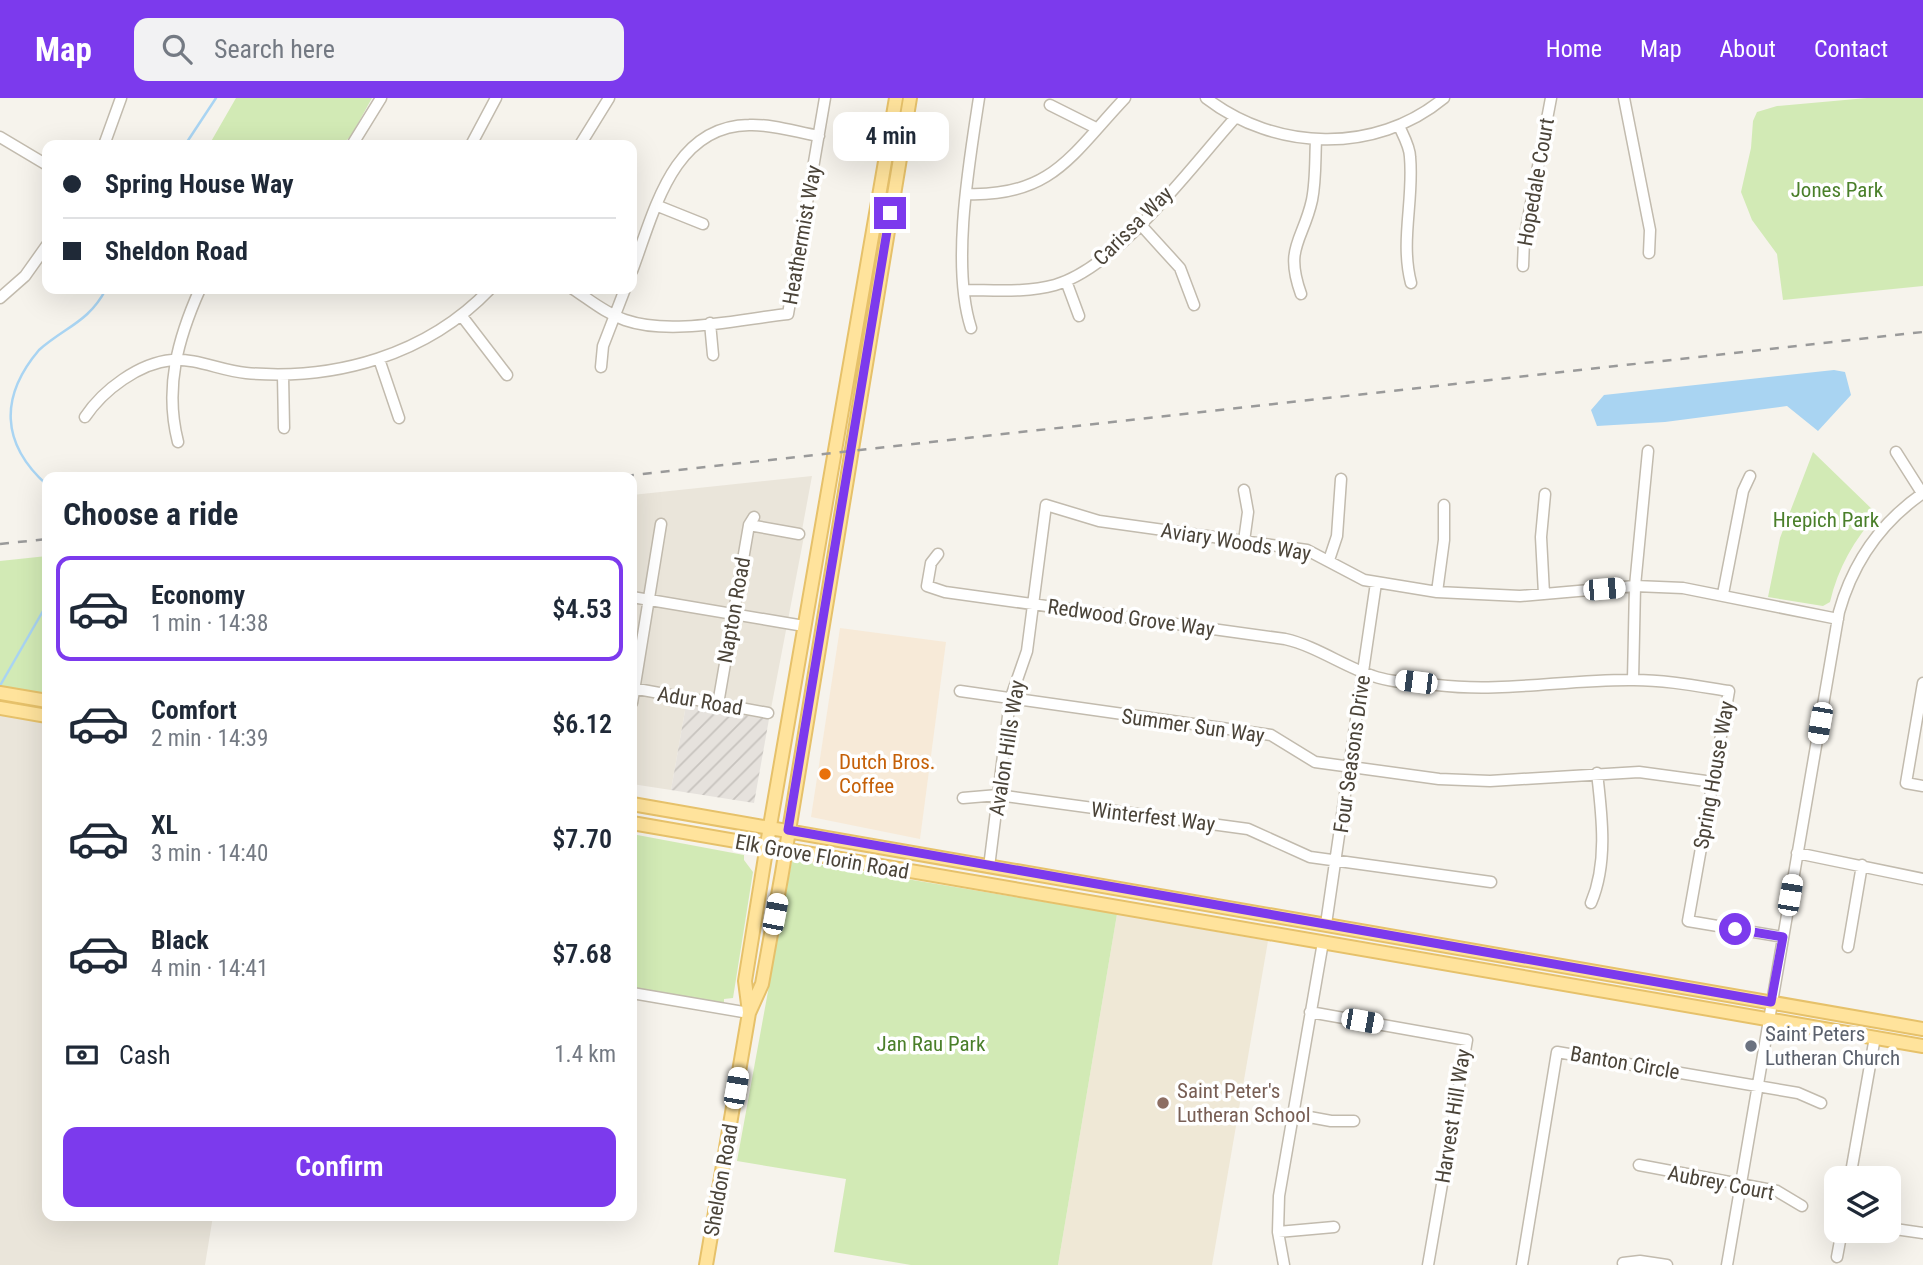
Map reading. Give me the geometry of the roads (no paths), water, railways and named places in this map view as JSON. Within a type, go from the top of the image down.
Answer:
[{"type":"main road","name":"Sheldon Road","points":[[749,1013],[746,981],[770,826],[896,98]]},
{"type":"main road","name":"Sheldon Road","points":[[706,1265],[749,1013],[762,984],[910,98]]},
{"type":"main road","points":[[810,595],[814,623],[809,661],[813,671]]},
{"type":"main road","points":[[0,693],[42,700]]},
{"type":"main road","points":[[0,708],[42,715]]},
{"type":"main road","name":"Elk Grove Florin Road","points":[[637,805],[1923,1030]]},
{"type":"main road","name":"Elk Grove Florin Road","points":[[637,824],[1923,1046]]},
{"type":"main road","points":[[1292,938],[1302,931],[1321,930],[1326,924]]},
{"type":"main road","points":[[1323,942],[1330,936],[1342,937],[1411,950],[1431,943]]},
{"type":"street","points":[[106,140],[121,98]]},
{"type":"street","points":[[355,140],[381,98]]},
{"type":"street","points":[[474,140],[495,98]]},
{"type":"street","points":[[583,140],[609,98]]},
{"type":"street","name":"Heathermist Way","points":[[581,294],[614,315],[657,326],[789,314],[825,98]]},
{"type":"street","points":[[971,328],[964,290],[967,194],[979,98]]},
{"type":"street","points":[[967,194],[1006,193],[1035,184],[1060,168],[1125,98]]},
{"type":"street","points":[[1206,98],[1235,118],[1276,134],[1316,140],[1360,137],[1399,126],[1444,98]]},
{"type":"street","name":"Hopedale Court","points":[[1523,266],[1524,240],[1551,98]]},
{"type":"street","points":[[1624,98],[1650,230],[1649,253]]},
{"type":"street","points":[[1050,105],[1096,128]]},
{"type":"street","name":"Carissa Way","points":[[964,290],[1037,289],[1066,281],[1098,263],[1140,223],[1235,118]]},
{"type":"street","points":[[637,258],[677,163],[689,149],[712,133],[748,125],[819,136]]},
{"type":"street","points":[[1399,126],[1410,156],[1411,199],[1405,249],[1411,283]]},
{"type":"street","points":[[0,137],[42,162]]},
{"type":"street","points":[[1301,294],[1294,269],[1294,250],[1313,195],[1316,140]]},
{"type":"street","points":[[657,205],[703,224]]},
{"type":"street","points":[[1140,223],[1174,259],[1184,276],[1194,305]]},
{"type":"street","points":[[0,298],[25,276],[42,252]]},
{"type":"street","points":[[1066,281],[1079,316]]},
{"type":"street","points":[[178,442],[174,423],[174,359],[183,327],[198,294]]},
{"type":"street","points":[[85,417],[97,401],[137,371],[174,359],[229,371],[284,375],[336,370],[379,359],[426,338],[461,315],[484,294]]},
{"type":"street","points":[[601,366],[603,346],[623,294]]},
{"type":"street","points":[[461,315],[507,375]]},
{"type":"street","points":[[710,323],[713,355]]},
{"type":"street","points":[[379,359],[399,418]]},
{"type":"street","points":[[284,375],[284,428]]},
{"type":"street","points":[[1633,680],[1634,586],[1648,451]]},
{"type":"street","points":[[1727,1265],[1838,619],[1852,574],[1868,545],[1893,517],[1923,493],[1896,452]]},
{"type":"street","points":[[1723,594],[1743,491],[1750,476]]},
{"type":"street","points":[[1329,560],[1337,536],[1341,479]]},
{"type":"street","points":[[1244,490],[1248,512],[1244,541]]},
{"type":"street","points":[[1544,594],[1541,537],[1545,494]]},
{"type":"street","name":"Aviary Woods Way","points":[[1046,505],[1099,521],[1307,550],[1329,560],[1354,577],[1437,592],[1493,597],[1634,586],[1723,594],[1838,619]]},
{"type":"street","name":"Avalon Hills Way","points":[[989,867],[1010,700],[1027,651],[1046,505]]},
{"type":"street","points":[[1437,592],[1444,540],[1444,505]]},
{"type":"street","name":"Napton Road","points":[[718,704],[751,521],[799,534]]},
{"type":"street","points":[[637,667],[661,524]]},
{"type":"street","name":"Redwood Grove Way","points":[[938,554],[931,563],[928,586],[946,592],[1285,639],[1364,671]]},
{"type":"street","name":"Four Seasons Drive","points":[[1326,924],[1338,861],[1376,583]]},
{"type":"street","points":[[637,598],[804,626]]},
{"type":"street","name":"Spring House Way","points":[[1364,671],[1373,677],[1472,688],[1533,688],[1633,680],[1729,691],[1688,921],[1783,937]]},
{"type":"street","points":[[1922,689],[1906,783],[1923,786]]},
{"type":"street","name":"Adur Road","points":[[637,690],[768,713]]},
{"type":"street","name":"Summer Sun Way","points":[[960,691],[1271,735],[1315,762],[1439,779],[1490,782],[1639,772],[1713,782]]},
{"type":"street","points":[[1591,903],[1599,877],[1602,840],[1597,773]]},
{"type":"street","name":"Winterfest Way","points":[[963,798],[998,795],[1248,829],[1310,857],[1491,882]]},
{"type":"street","points":[[1797,853],[1923,879]]},
{"type":"street","points":[[1848,947],[1862,865]]},
{"type":"street","points":[[1284,1265],[1278,1232],[1279,1196],[1323,942]]},
{"type":"street","points":[[637,994],[749,1013]]},
{"type":"street","name":"Harvest Hill Way","points":[[1310,1012],[1467,1040],[1428,1265]]},
{"type":"street","points":[[1852,1166],[1875,1037]]},
{"type":"street","name":"Banton Circle","points":[[1522,1265],[1558,1052],[1798,1093],[1821,1103]]},
{"type":"street","points":[[1293,1114],[1354,1121]]},
{"type":"street","name":"Aubrey Court","points":[[1639,1165],[1777,1191],[1802,1206]]},
{"type":"street","points":[[1278,1232],[1334,1227]]},
{"type":"street","points":[[1901,1230],[1923,1233]]},
{"type":"street","points":[[1837,1257],[1840,1243]]},
{"type":"street","points":[[1623,1263],[1640,1261],[1667,1265]]},
{"type":"water","points":[[1834,370],[1845,372],[1851,395],[1818,431],[1787,406],[1665,422],[1597,426],[1591,410],[1604,395]]},
{"type":"waterway","points":[[188,140],[216,98]]},
{"type":"waterway","points":[[42,480],[20,453],[14,436],[11,419],[17,385],[39,350],[84,317],[103,294]]},
{"type":"waterway","points":[[1,684],[42,613]]},
{"type":"railway","points":[[637,475],[1923,332]]},
{"type":"railway","points":[[0,544],[42,540]]},
{"type":"place","name":"Dutch Bros. Coffee","points":[[825,774]]},
{"type":"place","name":"Saint Peters Lutheran Church","points":[[1751,1046]]},
{"type":"place","name":"Saint Peter's Lutheran School","points":[[1163,1103]]},
{"type":"park label","name":"Jones Park","points":[[1837,190]]},
{"type":"park label","name":"Hrepich Park","points":[[1826,520]]},
{"type":"park label","name":"Jan Rau Park","points":[[931,1044]]}]
